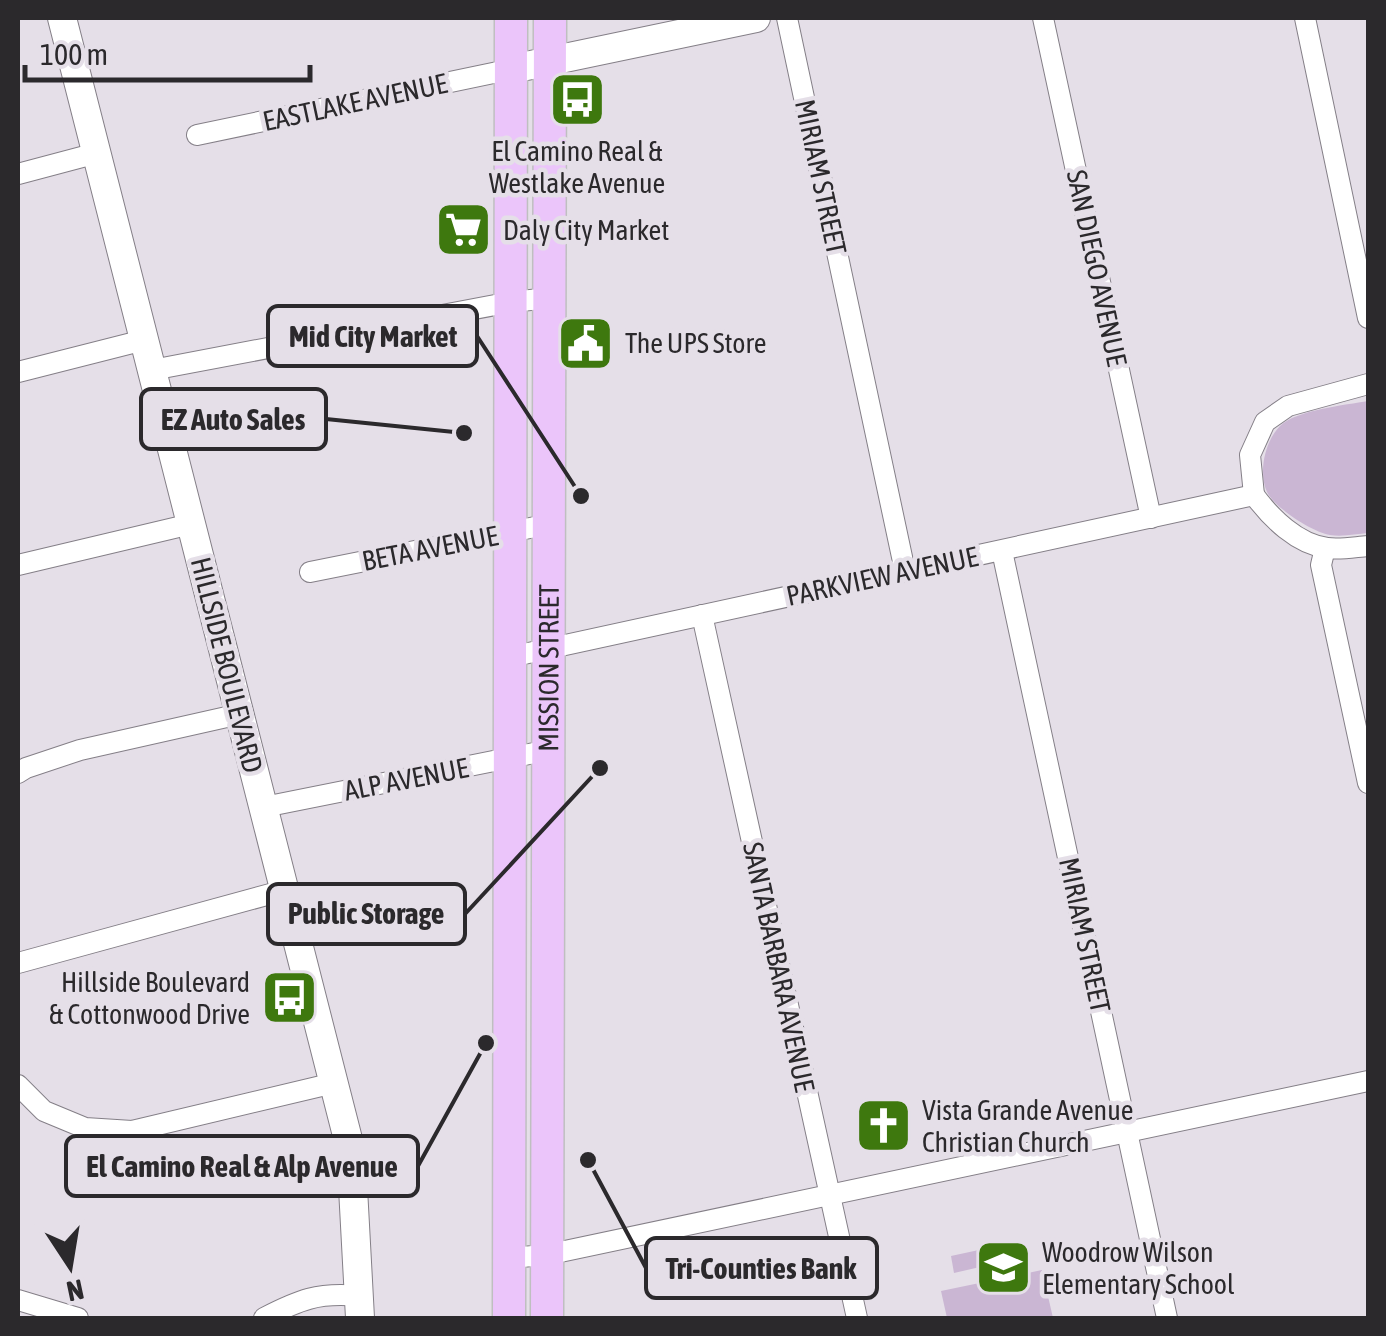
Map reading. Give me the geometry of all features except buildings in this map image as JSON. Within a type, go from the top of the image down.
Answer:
[{"type":"main road","name":"HILLSIDE BOULEVARD","points":[[62,18],[351,1151],[359,1307]]},
{"type":"main road","name":"MISSION STREET","points":[[508,1318],[512,18]]},
{"type":"main road","name":"MISSION STREET","points":[[546,1318],[550,18]]},
{"type":"main road","points":[[512,69],[756,18]]},
{"type":"street","name":"MIRIAM STREET","points":[[787,18],[906,571]]},
{"type":"street","name":"SAN DIEGO AVENUE","points":[[1043,18],[1151,518]]},
{"type":"street","points":[[1305,18],[1368,318]]},
{"type":"street","name":"EASTLAKE AVENUE","points":[[198,135],[512,69]]},
{"type":"street","points":[[18,174],[97,154]]},
{"type":"street","points":[[152,370],[511,302],[550,298]]},
{"type":"street","points":[[18,372],[144,340]]},
{"type":"street","points":[[1368,384],[1288,406],[1265,422],[1250,455],[1254,496],[1272,518],[1297,536],[1325,548],[1368,546]]},
{"type":"street","name":"PARKVIEW AVENUE","points":[[510,657],[1254,496]]},
{"type":"street","points":[[18,566],[191,524]]},
{"type":"street","name":"BETA AVENUE","points":[[310,572],[550,524]]},
{"type":"street","points":[[1325,548],[1321,564],[1368,782]]},
{"type":"street","name":"MIRIAM STREET","points":[[1002,551],[1167,1318]]},
{"type":"street","name":"SANTA BARBARA AVENUE","points":[[702,615],[857,1318]]},
{"type":"street","points":[[18,773],[80,750],[240,714]]},
{"type":"street","name":"ALP AVENUE","points":[[264,808],[549,750]]},
{"type":"street","points":[[18,963],[285,890]]},
{"type":"street","points":[[508,1258],[546,1256],[1368,1081]]},
{"type":"street","points":[[18,1085],[44,1111],[85,1128],[132,1132],[334,1083]]},
{"type":"street","points":[[264,1318],[294,1303],[329,1293],[359,1307]]},
{"type":"street","points":[[18,1300],[78,1318]]},
{"type":"shaded area","points":[[1368,401],[1368,533],[1322,533],[1286,512],[1267,492],[1263,466],[1267,448],[1287,420]]},
{"type":"shaded area","points":[[1002,1245],[1006,1261],[954,1273],[951,1256]]},
{"type":"shaded area","points":[[1042,1270],[1053,1318],[947,1318],[941,1291]]},
{"type":"place","name":"El Camino Real & Westlake Avenue","points":[[577,100]]},
{"type":"place","name":"Daly City Market","points":[[464,230]]},
{"type":"place","name":"The UPS Store","points":[[586,343]]},
{"type":"place","name":"EZ Auto Sales","points":[[464,433]]},
{"type":"place","name":"Mid City Market","points":[[581,496]]},
{"type":"place","name":"Public Storage","points":[[600,768]]},
{"type":"place","name":"Hillside Boulevard & Cottonwood Drive","points":[[289,998]]},
{"type":"place","name":"El Camino Real & Alp Avenue","points":[[486,1043]]},
{"type":"place","name":"Vista Grande Avenue Christian Church","points":[[883,1126]]},
{"type":"place","name":"Tri-Counties Bank","points":[[588,1160]]},
{"type":"place","name":"Woodrow Wilson Elementary School","points":[[1003,1268]]}]
